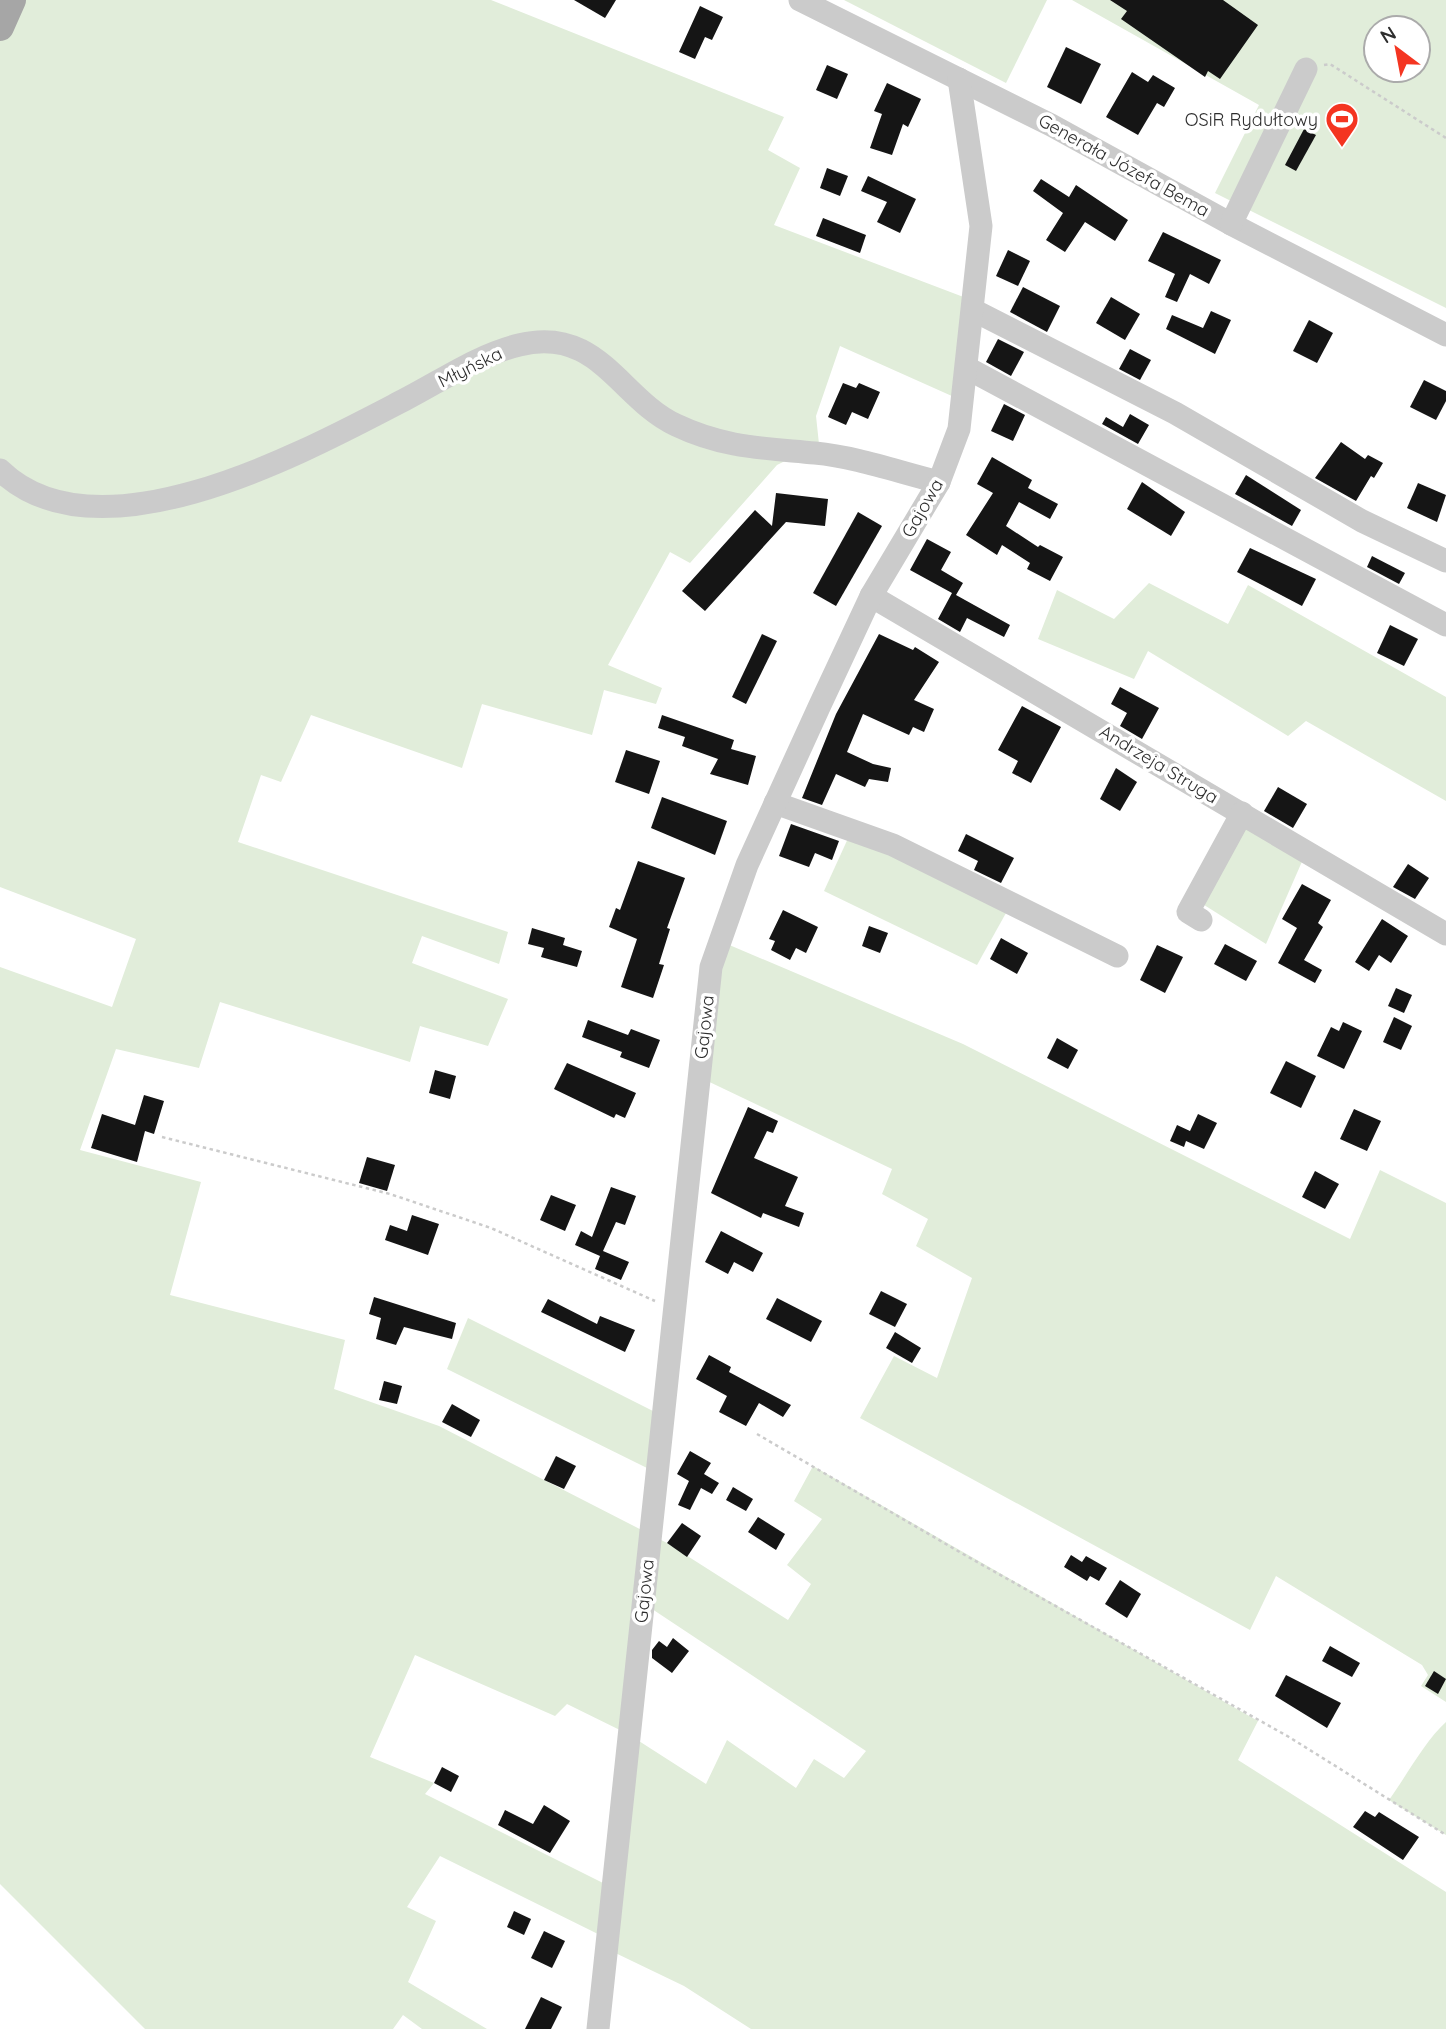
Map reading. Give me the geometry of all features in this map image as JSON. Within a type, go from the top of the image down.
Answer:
[{"type":"main road","points":[[0,27],[12,0]]},
{"type":"street","name":"Generała Józefa Bema","points":[[800,0],[1051,125],[1231,224],[1446,335]]},
{"type":"street","points":[[1231,224],[1306,69]]},
{"type":"street","name":"Gajowa","points":[[598,2029],[711,967],[747,865],[775,803],[871,596],[939,482],[959,429],[981,226],[960,79]]},
{"type":"street","points":[[973,310],[1175,413],[1362,521],[1446,561]]},
{"type":"street","name":"Młyńska","points":[[0,470],[10,480],[44,497],[83,505],[127,507],[173,499],[256,470],[336,434],[488,355],[521,344],[550,342],[585,351],[610,369],[673,424],[720,443],[862,461],[939,482]]},
{"type":"street","points":[[967,368],[1446,625]]},
{"type":"street","name":"Andrzeja Struga","points":[[871,596],[1446,934]]},
{"type":"street","points":[[775,803],[894,845],[1117,957]]},
{"type":"street","points":[[1201,920],[1188,912],[1242,813]]},
{"type":"path","points":[[1306,69],[1330,64],[1446,138]]},
{"type":"path","points":[[162,1137],[390,1194],[491,1228],[674,1310]]},
{"type":"path","points":[[757,1434],[963,1554],[1289,1737],[1446,1835]]},
{"type":"green space","points":[[12,0],[491,0],[784,117],[768,150],[800,168],[774,225],[974,301],[963,401],[840,346],[816,416],[819,444],[777,465],[690,563],[670,552],[608,665],[662,688],[656,704],[604,690],[592,735],[482,704],[462,768],[311,715],[281,782],[261,775],[238,842],[508,932],[499,964],[422,936],[412,963],[508,999],[488,1046],[420,1026],[410,1062],[220,1002],[199,1068],[116,1049],[80,1150],[201,1182],[170,1295],[345,1340],[334,1389],[439,1426],[667,1543],[788,1620],[811,1584],[787,1565],[822,1519],[794,1501],[813,1466],[1258,1721],[1238,1760],[1446,1892],[1446,2029],[751,2029],[684,1986],[605,1948],[606,1938],[440,1856],[407,1907],[436,1921],[408,1982],[487,2029],[422,2029],[403,2015],[393,2029],[145,2029],[0,1884],[0,967],[112,1007],[136,939],[0,887],[0,27]],"holes":[[[643,1603],[866,1751],[844,1778],[814,1759],[796,1788],[727,1740],[706,1784],[628,1734]],[[415,1655],[555,1716],[567,1704],[628,1734],[611,1887],[425,1794],[434,1783],[370,1757]]]},
{"type":"green space","points":[[844,0],[1047,0],[1006,83]]},
{"type":"green space","name":"OSiR Rydułtowy","points":[[1072,0],[1446,0],[1446,308],[1215,193],[1259,105]]},
{"type":"green space","points":[[1149,583],[1228,624],[1248,585],[1446,697],[1446,801],[1306,721],[1288,736],[1148,651],[1134,679],[1038,639],[1057,590],[1114,619]]},
{"type":"green space","points":[[1244,824],[1304,857],[1266,944],[1201,903]]},
{"type":"green space","points":[[850,834],[1006,913],[977,965],[824,891]]},
{"type":"green space","points":[[720,941],[963,1044],[1350,1239],[1380,1170],[1446,1203],[1446,1702],[1421,1686],[1428,1675],[1422,1665],[1276,1576],[1250,1630],[860,1418],[894,1356],[937,1378],[972,1278],[916,1246],[928,1219],[882,1194],[892,1169],[699,1077]]},
{"type":"green space","points":[[468,1318],[653,1411],[647,1468],[447,1369]]},
{"type":"green space","points":[[1446,1722],[1446,1835],[1389,1800],[1423,1748]]},
{"type":"building","points":[[574,0],[616,0],[605,18]]},
{"type":"building","name":"OSiR Rydułtowy","points":[[1110,0],[1223,0],[1258,25],[1220,79],[1208,71],[1205,77],[1121,19],[1127,11]]},
{"type":"building","points":[[700,6],[723,17],[712,40],[705,37],[695,59],[679,52]]},
{"type":"building","points":[[1066,47],[1101,64],[1081,104],[1047,87]]},
{"type":"building","points":[[827,65],[848,74],[837,99],[816,90]]},
{"type":"building","points":[[1132,72],[1148,82],[1153,75],[1175,88],[1164,107],[1157,103],[1138,135],[1106,117]]},
{"type":"building","points":[[887,83],[921,99],[908,127],[903,124],[892,155],[870,148],[882,114],[874,111]]},
{"type":"building","points":[[1304,129],[1316,135],[1296,171],[1285,165]]},
{"type":"building","points":[[827,168],[848,176],[840,196],[820,188]]},
{"type":"building","points":[[868,176],[916,199],[900,233],[877,222],[887,202],[861,191]]},
{"type":"building","points":[[1041,179],[1069,197],[1076,185],[1128,220],[1115,241],[1085,222],[1065,252],[1046,240],[1063,213],[1033,191]]},
{"type":"building","points":[[823,218],[866,235],[860,253],[816,236]]},
{"type":"building","points":[[1163,232],[1221,260],[1209,284],[1190,274],[1177,302],[1165,297],[1175,274],[1148,261]]},
{"type":"building","points":[[1008,250],[1030,261],[1018,286],[996,276]]},
{"type":"building","points":[[1023,287],[1060,306],[1047,332],[1010,312]]},
{"type":"building","points":[[1111,297],[1140,314],[1125,340],[1096,323]]},
{"type":"building","points":[[1211,311],[1231,320],[1215,354],[1166,329],[1172,315],[1203,328]]},
{"type":"building","points":[[1309,320],[1333,333],[1317,363],[1293,351]]},
{"type":"building","points":[[998,339],[1024,352],[1011,376],[986,362]]},
{"type":"building","points":[[1130,349],[1151,360],[1140,380],[1119,369]]},
{"type":"building","points":[[1424,380],[1446,391],[1446,401],[1436,420],[1410,407]]},
{"type":"building","points":[[843,383],[856,388],[859,383],[880,392],[868,419],[852,412],[846,425],[828,417]]},
{"type":"building","points":[[1004,404],[1025,415],[1013,441],[991,431]]},
{"type":"building","points":[[1130,414],[1149,425],[1138,444],[1102,424],[1106,417],[1123,427]]},
{"type":"building","points":[[1341,442],[1365,459],[1368,455],[1383,463],[1374,478],[1371,476],[1356,501],[1315,478]]},
{"type":"building","points":[[992,457],[1032,480],[1028,488],[1058,504],[1050,519],[1019,502],[1006,526],[1038,547],[1040,545],[1063,557],[1050,581],[1027,569],[1030,563],[1002,545],[997,555],[966,535],[993,493],[977,484]]},
{"type":"building","points":[[1246,475],[1301,510],[1292,526],[1235,494]]},
{"type":"building","points":[[1142,482],[1185,512],[1171,536],[1127,509]]},
{"type":"building","points":[[1418,483],[1446,495],[1437,522],[1407,508]]},
{"type":"building","points":[[776,493],[828,499],[825,526],[786,522],[705,611],[682,591],[755,510],[772,526]]},
{"type":"building","points":[[858,512],[882,526],[836,606],[813,593]]},
{"type":"building","points":[[927,539],[951,552],[941,570],[963,583],[956,595],[1010,625],[1004,637],[967,618],[960,632],[938,619],[952,593],[910,570]]},
{"type":"building","points":[[1250,548],[1316,579],[1302,606],[1237,572]]},
{"type":"building","points":[[1372,556],[1405,573],[1399,584],[1367,567]]},
{"type":"building","points":[[1390,625],[1418,639],[1404,666],[1377,653]]},
{"type":"building","points":[[762,634],[777,641],[746,704],[732,697]]},
{"type":"building","points":[[879,634],[913,650],[915,647],[939,662],[914,700],[934,709],[924,732],[913,727],[909,735],[863,714],[847,752],[873,764],[891,768],[888,782],[869,779],[865,787],[836,774],[822,805],[802,798],[836,714]]},
{"type":"building","points":[[1120,687],[1159,708],[1142,739],[1120,726],[1127,713],[1111,704]]},
{"type":"building","points":[[1022,706],[1061,727],[1031,783],[1012,773],[1018,761],[998,750]]},
{"type":"building","points":[[662,715],[734,740],[731,749],[756,756],[748,785],[710,774],[718,759],[682,746],[685,737],[658,728]]},
{"type":"building","points":[[626,750],[660,761],[649,794],[615,782]]},
{"type":"building","points":[[1116,768],[1137,782],[1120,811],[1100,799]]},
{"type":"building","points":[[1278,787],[1307,804],[1293,828],[1264,811]]},
{"type":"building","points":[[662,797],[727,821],[715,855],[651,828]]},
{"type":"building","points":[[791,824],[839,841],[832,860],[815,853],[809,867],[779,856]]},
{"type":"building","points":[[966,834],[1014,858],[1001,883],[974,870],[978,861],[958,851]]},
{"type":"building","points":[[638,861],[685,878],[667,928],[670,929],[659,964],[664,965],[653,998],[621,987],[637,939],[609,927],[616,908],[620,910]]},
{"type":"building","points":[[1408,864],[1429,878],[1415,899],[1393,887]]},
{"type":"building","points":[[1302,884],[1331,900],[1318,923],[1323,927],[1304,960],[1322,970],[1315,983],[1278,963],[1297,928],[1282,919]]},
{"type":"building","points":[[783,910],[818,927],[806,953],[796,948],[790,960],[771,950],[775,941],[769,939]]},
{"type":"building","points":[[1382,919],[1408,936],[1391,963],[1379,955],[1369,971],[1355,962]]},
{"type":"building","points":[[869,926],[888,933],[880,953],[862,946]]},
{"type":"building","points":[[532,928],[565,938],[563,945],[582,951],[577,967],[541,957],[544,948],[528,944]]},
{"type":"building","points":[[1001,938],[1028,953],[1017,974],[990,959]]},
{"type":"building","points":[[1225,944],[1257,961],[1246,981],[1214,964]]},
{"type":"building","points":[[1157,945],[1183,957],[1165,993],[1140,980]]},
{"type":"building","points":[[1396,988],[1412,995],[1404,1013],[1388,1006]]},
{"type":"building","points":[[1394,1017],[1412,1026],[1401,1050],[1383,1042]]},
{"type":"building","points":[[588,1020],[628,1035],[631,1029],[660,1040],[649,1068],[620,1057],[622,1052],[582,1037]]},
{"type":"building","points":[[1343,1022],[1362,1031],[1344,1069],[1317,1056],[1331,1027],[1339,1031]]},
{"type":"building","points":[[1057,1038],[1078,1050],[1068,1069],[1047,1058]]},
{"type":"building","points":[[1286,1061],[1316,1076],[1301,1108],[1270,1093]]},
{"type":"building","points":[[567,1063],[636,1093],[625,1118],[616,1114],[614,1118],[554,1089]]},
{"type":"building","points":[[435,1070],[456,1076],[450,1099],[429,1093]]},
{"type":"building","points":[[144,1095],[164,1101],[154,1134],[145,1131],[137,1162],[91,1148],[102,1114],[135,1125]]},
{"type":"building","points":[[748,1107],[778,1121],[773,1133],[767,1131],[754,1158],[798,1177],[785,1206],[804,1213],[799,1227],[763,1213],[761,1218],[711,1193]]},
{"type":"building","points":[[1354,1109],[1381,1121],[1367,1151],[1340,1139]]},
{"type":"building","points":[[1198,1114],[1217,1123],[1204,1149],[1186,1141],[1184,1147],[1170,1141],[1177,1125],[1190,1131]]},
{"type":"building","points":[[367,1157],[395,1165],[387,1191],[359,1183]]},
{"type":"building","points":[[1315,1171],[1339,1184],[1325,1209],[1302,1197]]},
{"type":"building","points":[[611,1187],[636,1196],[625,1225],[616,1222],[603,1251],[629,1262],[621,1280],[595,1269],[600,1256],[575,1245],[581,1231],[592,1237]]},
{"type":"building","points":[[551,1195],[576,1205],[565,1231],[540,1220]]},
{"type":"building","points":[[412,1215],[439,1224],[428,1255],[385,1240],[390,1225],[407,1231]]},
{"type":"building","points":[[721,1231],[763,1253],[753,1272],[734,1262],[728,1274],[705,1262]]},
{"type":"building","points":[[881,1291],[907,1304],[895,1327],[869,1314]]},
{"type":"building","points":[[374,1297],[456,1323],[452,1339],[404,1327],[396,1345],[376,1339],[381,1318],[369,1314]]},
{"type":"building","points":[[777,1298],[822,1321],[811,1342],[766,1319]]},
{"type":"building","points":[[548,1299],[597,1324],[600,1316],[635,1330],[625,1352],[541,1312]]},
{"type":"building","points":[[895,1332],[921,1348],[912,1363],[886,1348]]},
{"type":"building","points":[[709,1355],[731,1367],[729,1372],[791,1405],[783,1417],[759,1403],[746,1426],[719,1412],[727,1396],[696,1379]]},
{"type":"building","points":[[384,1381],[402,1386],[397,1404],[379,1400]]},
{"type":"building","points":[[452,1404],[480,1420],[471,1437],[442,1422]]},
{"type":"building","points":[[690,1451],[711,1463],[704,1474],[719,1483],[712,1494],[701,1488],[690,1510],[678,1505],[689,1481],[677,1474]]},
{"type":"building","points":[[556,1456],[576,1466],[564,1489],[544,1480]]},
{"type":"building","points":[[733,1487],[753,1499],[746,1511],[726,1500]]},
{"type":"building","points":[[758,1517],[785,1534],[776,1550],[748,1532]]},
{"type":"building","points":[[682,1523],[701,1536],[687,1557],[667,1543]]},
{"type":"building","points":[[1071,1555],[1082,1562],[1086,1556],[1107,1568],[1099,1581],[1090,1576],[1087,1581],[1064,1567]]},
{"type":"building","points":[[1120,1580],[1141,1594],[1127,1618],[1105,1604]]},
{"type":"building","points":[[673,1638],[689,1651],[672,1673],[652,1658],[652,1650],[659,1641],[667,1647]]},
{"type":"building","points":[[1330,1646],[1360,1663],[1352,1677],[1322,1661]]},
{"type":"building","points":[[1434,1671],[1446,1679],[1438,1694],[1425,1686]]},
{"type":"building","points":[[1286,1675],[1341,1703],[1327,1728],[1275,1696]]},
{"type":"building","points":[[442,1767],[459,1776],[451,1792],[434,1783]]},
{"type":"building","points":[[544,1805],[570,1821],[550,1853],[498,1825],[505,1810],[533,1824]]},
{"type":"building","points":[[1365,1811],[1375,1817],[1379,1812],[1419,1837],[1403,1860],[1353,1827]]},
{"type":"building","points":[[514,1911],[531,1919],[524,1935],[507,1927]]},
{"type":"building","points":[[544,1931],[565,1941],[552,1968],[531,1958]]},
{"type":"building","points":[[541,1997],[562,2007],[551,2029],[525,2029]]},
{"type":"place","name":"OSiR Rydułtowy","points":[[1342,149]]}]
